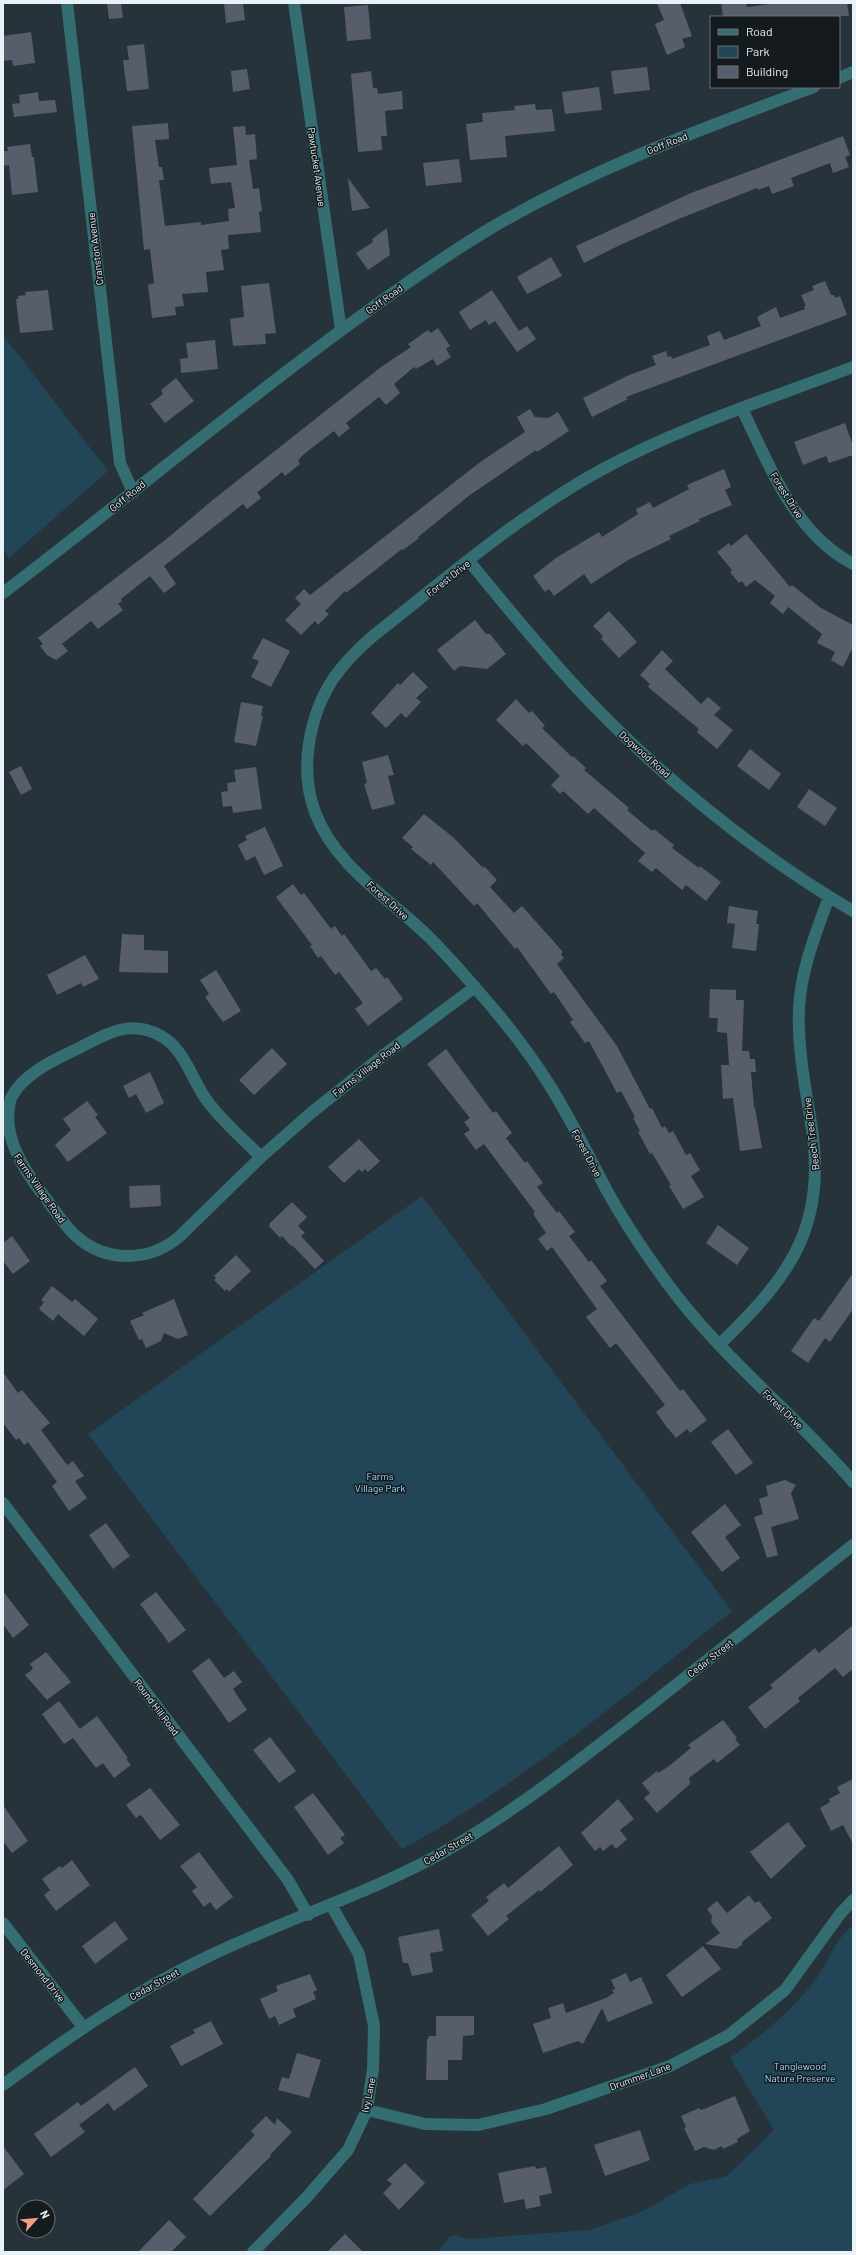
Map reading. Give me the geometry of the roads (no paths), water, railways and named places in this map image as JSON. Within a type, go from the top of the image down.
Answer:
[{"type":"street","name":"Cranston Avenue","points":[[66,3],[120,463],[133,492]]},
{"type":"street","name":"Pawtucket Avenue","points":[[294,3],[341,330]]},
{"type":"street","points":[[840,78],[853,72]]},
{"type":"street","name":"Goff Road","points":[[3,593],[341,330],[449,254],[576,182],[662,145],[811,88]]},
{"type":"street","name":"Forest Drive","points":[[853,367],[661,441],[603,469],[535,511],[373,636],[340,670],[320,704],[310,741],[307,770],[308,786],[314,812],[333,846],[359,874],[429,937],[475,987],[514,1034],[549,1084],[619,1211],[649,1258],[681,1301],[719,1344],[822,1447],[853,1482]]},
{"type":"street","name":"Forest Drive","points":[[742,409],[783,491],[800,517],[826,545],[853,564]]},
{"type":"street","name":"Dogwood Road","points":[[469,561],[550,658],[626,737],[718,817],[778,862],[829,897],[853,911]]},
{"type":"street","name":"Beech Tree Drive","points":[[719,1344],[754,1310],[780,1279],[798,1247],[812,1211],[815,1188],[815,1162],[802,1064],[799,1009],[804,972],[829,897]]},
{"type":"street","name":"Farms Village Road","points":[[260,1157],[211,1106],[173,1045],[160,1035],[142,1028],[125,1028],[111,1032],[40,1069],[28,1077],[16,1090],[6,1114],[8,1136],[18,1160],[57,1214],[81,1240],[96,1249],[115,1256],[145,1255],[168,1246],[260,1157],[343,1086],[475,987]]},
{"type":"street","name":"Round Hill Road","points":[[3,1503],[288,1880],[308,1915]]},
{"type":"street","name":"Cedar Street","points":[[3,2085],[83,2027],[136,1994],[179,1970],[230,1946],[331,1905],[434,1857],[522,1803],[853,1545]]},
{"type":"street","name":"Drummer Lane","points":[[367,2110],[425,2124],[478,2125],[546,2109],[670,2066],[729,2035],[785,1990],[840,1914],[853,1900]]},
{"type":"street","name":"Ivy Lane","points":[[253,2252],[306,2198],[348,2150],[367,2110],[374,2069],[374,2026],[359,1954],[331,1905]]},
{"type":"street","name":"Desmond Drive","points":[[3,1923],[83,2027]]},
{"type":"park label","name":"Farms Village Park","points":[[380,1482]]},
{"type":"park label","name":"Tanglewood Nature Preserve","points":[[800,2072]]}]
